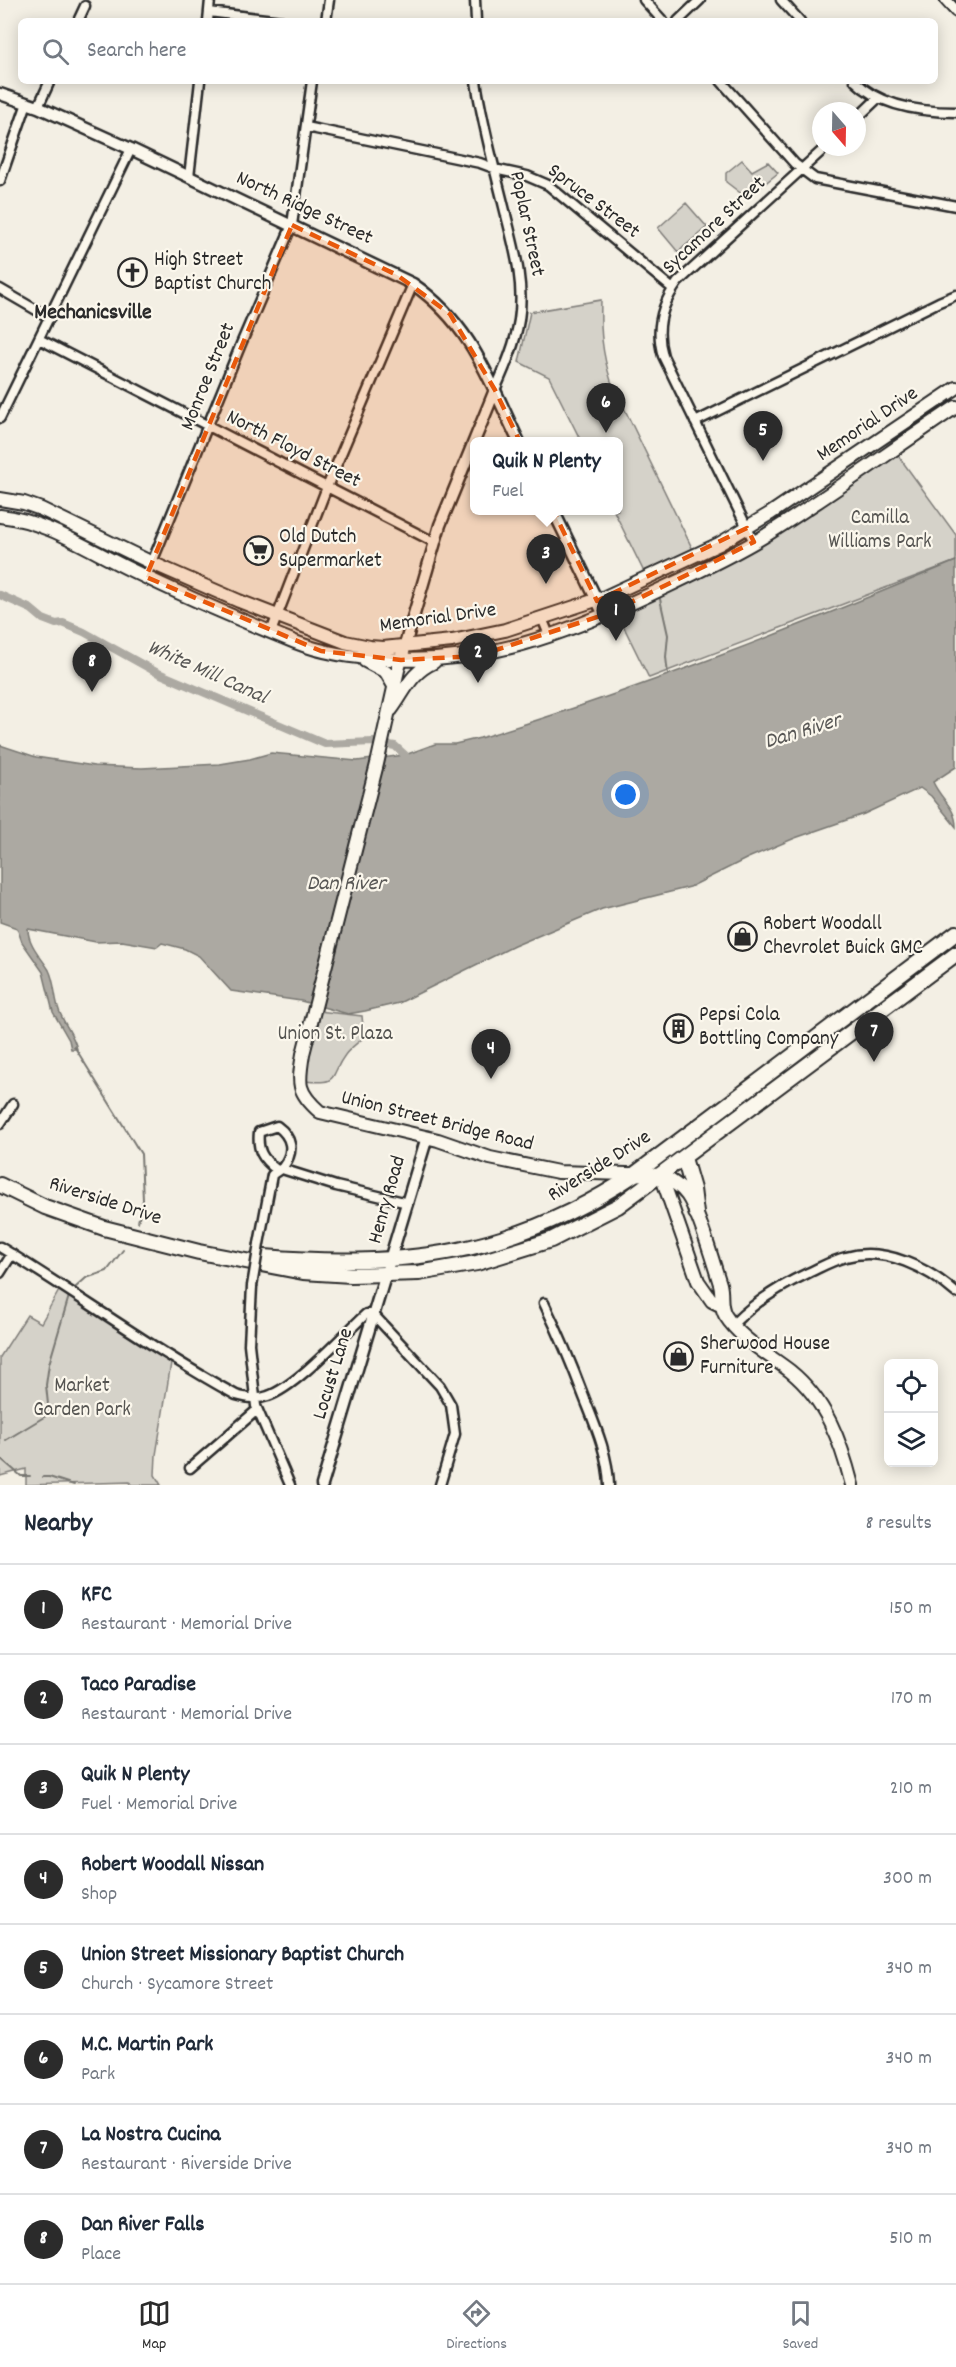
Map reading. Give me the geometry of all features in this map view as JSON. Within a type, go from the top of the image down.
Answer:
[{"type":"main road","name":"Memorial Drive","points":[[0,500],[24,503],[41,509],[152,563],[277,617],[358,646],[383,648],[452,641],[489,634],[596,600],[673,566],[747,528],[956,388]]},
{"type":"main road","name":"Memorial Drive","points":[[0,516],[22,520],[45,528],[146,577],[271,632],[321,651],[355,657],[438,660],[494,652],[549,635],[604,615],[689,577],[754,542],[956,407]]},
{"type":"main road","name":"Union Street Bridge Road","points":[[405,645],[303,1054],[299,1079],[301,1091],[306,1101],[320,1112],[427,1137],[490,1158],[558,1172],[662,1176]]},
{"type":"main road","points":[[355,657],[380,667],[391,678],[394,686]]},
{"type":"main road","points":[[389,715],[412,677],[423,667],[438,660]]},
{"type":"main road","name":"Riverside Drive","points":[[199,1251],[306,1260],[391,1259],[451,1251],[518,1234],[585,1206],[636,1174],[956,933]]},
{"type":"main road","name":"Riverside Drive","points":[[0,1185],[75,1218],[150,1240],[303,1272],[386,1274],[443,1269],[477,1263],[531,1248],[599,1217],[662,1176],[956,954]]},
{"type":"main road","points":[[684,1158],[693,1189],[696,1214]]},
{"type":"main road","points":[[662,1176],[686,1193],[696,1214],[720,1286],[720,1305]]},
{"type":"main road","points":[[662,1176],[698,1281],[712,1301],[720,1305],[732,1324],[756,1346],[791,1372],[812,1393],[836,1434],[852,1485]]},
{"type":"main road","points":[[678,1219],[696,1214]]},
{"type":"street","points":[[210,0],[208,16],[238,18]]},
{"type":"street","points":[[326,18],[329,0]]},
{"type":"street","points":[[475,0],[476,18]]},
{"type":"street","points":[[644,0],[660,18]]},
{"type":"street","points":[[681,18],[700,0]]},
{"type":"street","points":[[781,0],[797,18]]},
{"type":"street","points":[[946,0],[956,11]]},
{"type":"street","points":[[79,18],[85,6]]},
{"type":"street","points":[[0,180],[32,105],[48,84]]},
{"type":"street","points":[[189,177],[200,84]]},
{"type":"street","name":"Monroe Street","points":[[146,577],[292,225],[312,84]]},
{"type":"street","name":"Poplar Street","points":[[476,437],[512,349],[520,302],[518,266],[477,84]]},
{"type":"street","points":[[724,84],[802,170],[824,182],[956,206]]},
{"type":"street","points":[[859,84],[878,98],[895,104],[956,112]]},
{"type":"street","name":"North Ridge Street","points":[[0,94],[32,105],[131,149],[413,284],[439,304],[461,328],[495,390],[517,437]]},
{"type":"street","points":[[866,109],[878,98]]},
{"type":"street","name":"Spruce Street","points":[[306,127],[480,163],[527,176],[548,185],[673,289]]},
{"type":"street","points":[[0,418],[131,149]]},
{"type":"street","name":"Sycamore Street","points":[[754,542],[660,345],[659,322],[673,289],[817,156]]},
{"type":"street","points":[[271,632],[327,487],[413,284]]},
{"type":"street","points":[[0,289],[50,318]]},
{"type":"street","points":[[695,422],[939,302],[956,296]]},
{"type":"street","name":"North Floyd Street","points":[[39,339],[434,542]]},
{"type":"street","name":"Poplar Street","points":[[405,645],[434,542],[470,452]]},
{"type":"street","points":[[555,515],[604,615]]},
{"type":"street","points":[[542,618],[549,635]]},
{"type":"street","points":[[489,634],[494,652]]},
{"type":"street","points":[[794,1055],[805,1068]]},
{"type":"street","points":[[0,1124],[13,1104]]},
{"type":"street","points":[[290,1485],[257,1410],[249,1344],[252,1286],[272,1175],[279,1170],[291,1148],[291,1141],[285,1131],[277,1126],[259,1132],[257,1145],[261,1156],[279,1170],[408,1203]]},
{"type":"street","name":"Henry Road","points":[[386,1274],[427,1137]]},
{"type":"street","points":[[0,1246],[57,1281],[161,1352],[236,1395],[254,1399],[278,1392],[298,1377],[366,1314],[373,1314],[440,1386],[451,1405],[455,1434],[441,1485]]},
{"type":"street","points":[[0,1274],[12,1254]]},
{"type":"street","points":[[732,1324],[777,1289],[826,1264],[855,1255],[881,1256],[902,1261],[924,1270],[954,1288]]},
{"type":"street","name":"Locust Lane","points":[[322,1485],[386,1274]]},
{"type":"street","points":[[544,1303],[562,1339],[596,1427],[606,1460],[609,1485]]},
{"type":"street","points":[[190,1468],[257,1410]]},
{"type":"highlighted area","points":[[292,225],[397,275],[450,314],[495,390],[597,601],[747,528],[754,542],[609,613],[478,656],[401,660],[321,651],[146,577]]},
{"type":"green space","points":[[742,160],[752,171],[768,162],[778,173],[747,198],[726,182],[726,173]]},
{"type":"green space","points":[[686,203],[707,227],[678,252],[658,228]]},
{"type":"green space","points":[[601,300],[602,341],[611,381],[693,550],[644,572],[616,515],[623,515],[623,437],[579,437],[549,377],[519,362],[530,312]]},
{"type":"green space","name":"Camilla Williams Park","points":[[897,454],[956,535],[956,561],[649,678],[618,615]]},
{"type":"green space","name":"Union St. Plaza","points":[[318,1011],[362,1016],[364,1037],[347,1052],[332,1077],[324,1082],[305,1081],[306,1065]]},
{"type":"green space","name":"Market Garden Park","points":[[61,1287],[171,1363],[156,1455],[155,1475],[161,1485],[131,1485],[130,1482],[26,1485],[26,1469],[0,1476],[0,1357],[27,1315],[41,1323]]},
{"type":"water","name":"Dan River","points":[[956,561],[956,767],[933,782],[954,814],[956,827],[931,796],[920,788],[864,814],[795,838],[748,858],[690,887],[602,909],[514,946],[399,1003],[348,1014],[301,1001],[231,991],[199,956],[185,949],[162,943],[157,947],[122,941],[96,942],[28,929],[33,945],[49,970],[59,1010],[77,1049],[71,1049],[69,1040],[53,1012],[43,972],[22,942],[17,928],[0,922],[0,745],[36,757],[94,766],[142,768],[220,764],[271,753],[357,761],[405,755],[435,744],[455,744],[480,738],[661,678],[780,633]]},
{"type":"waterway","name":"White Mill Canal","points":[[0,595],[31,609],[43,619],[56,624],[63,623],[84,632],[156,672],[325,744],[373,742],[395,746],[405,755]]},
{"type":"waterway","points":[[660,599],[668,635],[666,657],[668,675]]},
{"type":"waterway","points":[[74,1046],[141,1154],[143,1200],[138,1222]]},
{"type":"waterway","points":[[76,1287],[86,1278],[107,1271],[123,1250]]},
{"type":"waterway","points":[[6,1440],[49,1414],[46,1385],[49,1364],[69,1296]]},
{"type":"waterway","points":[[0,1458],[21,1476],[30,1476]]},
{"type":"waterway","points":[[43,1477],[74,1485]]},
{"type":"place","name":"High Street Baptist Church","points":[[133,273]]},
{"type":"place","name":"M.C. Martin Park","points":[[606,433]]},
{"type":"place","name":"Union Street Missionary Baptist Church","points":[[763,461]]},
{"type":"place","name":"Old Dutch Supermarket","points":[[258,550]]},
{"type":"place","name":"Quik N Plenty","points":[[546,584]]},
{"type":"place","name":"KFC","points":[[616,641]]},
{"type":"place","name":"Taco Paradise","points":[[478,683]]},
{"type":"place","name":"Dan River Falls","points":[[92,692]]},
{"type":"place","name":"Robert Woodall Chevrolet Buick GMC","points":[[742,937]]},
{"type":"place","name":"Pepsi Cola Bottling Company","points":[[678,1028]]},
{"type":"place","name":"La Nostra Cucina","points":[[874,1062]]},
{"type":"place","name":"Robert Woodall Nissan","points":[[491,1079]]},
{"type":"place","name":"Sherwood House Furniture","points":[[679,1357]]},
{"type":"district","name":"Mechanicsville","points":[[93,313]]}]
